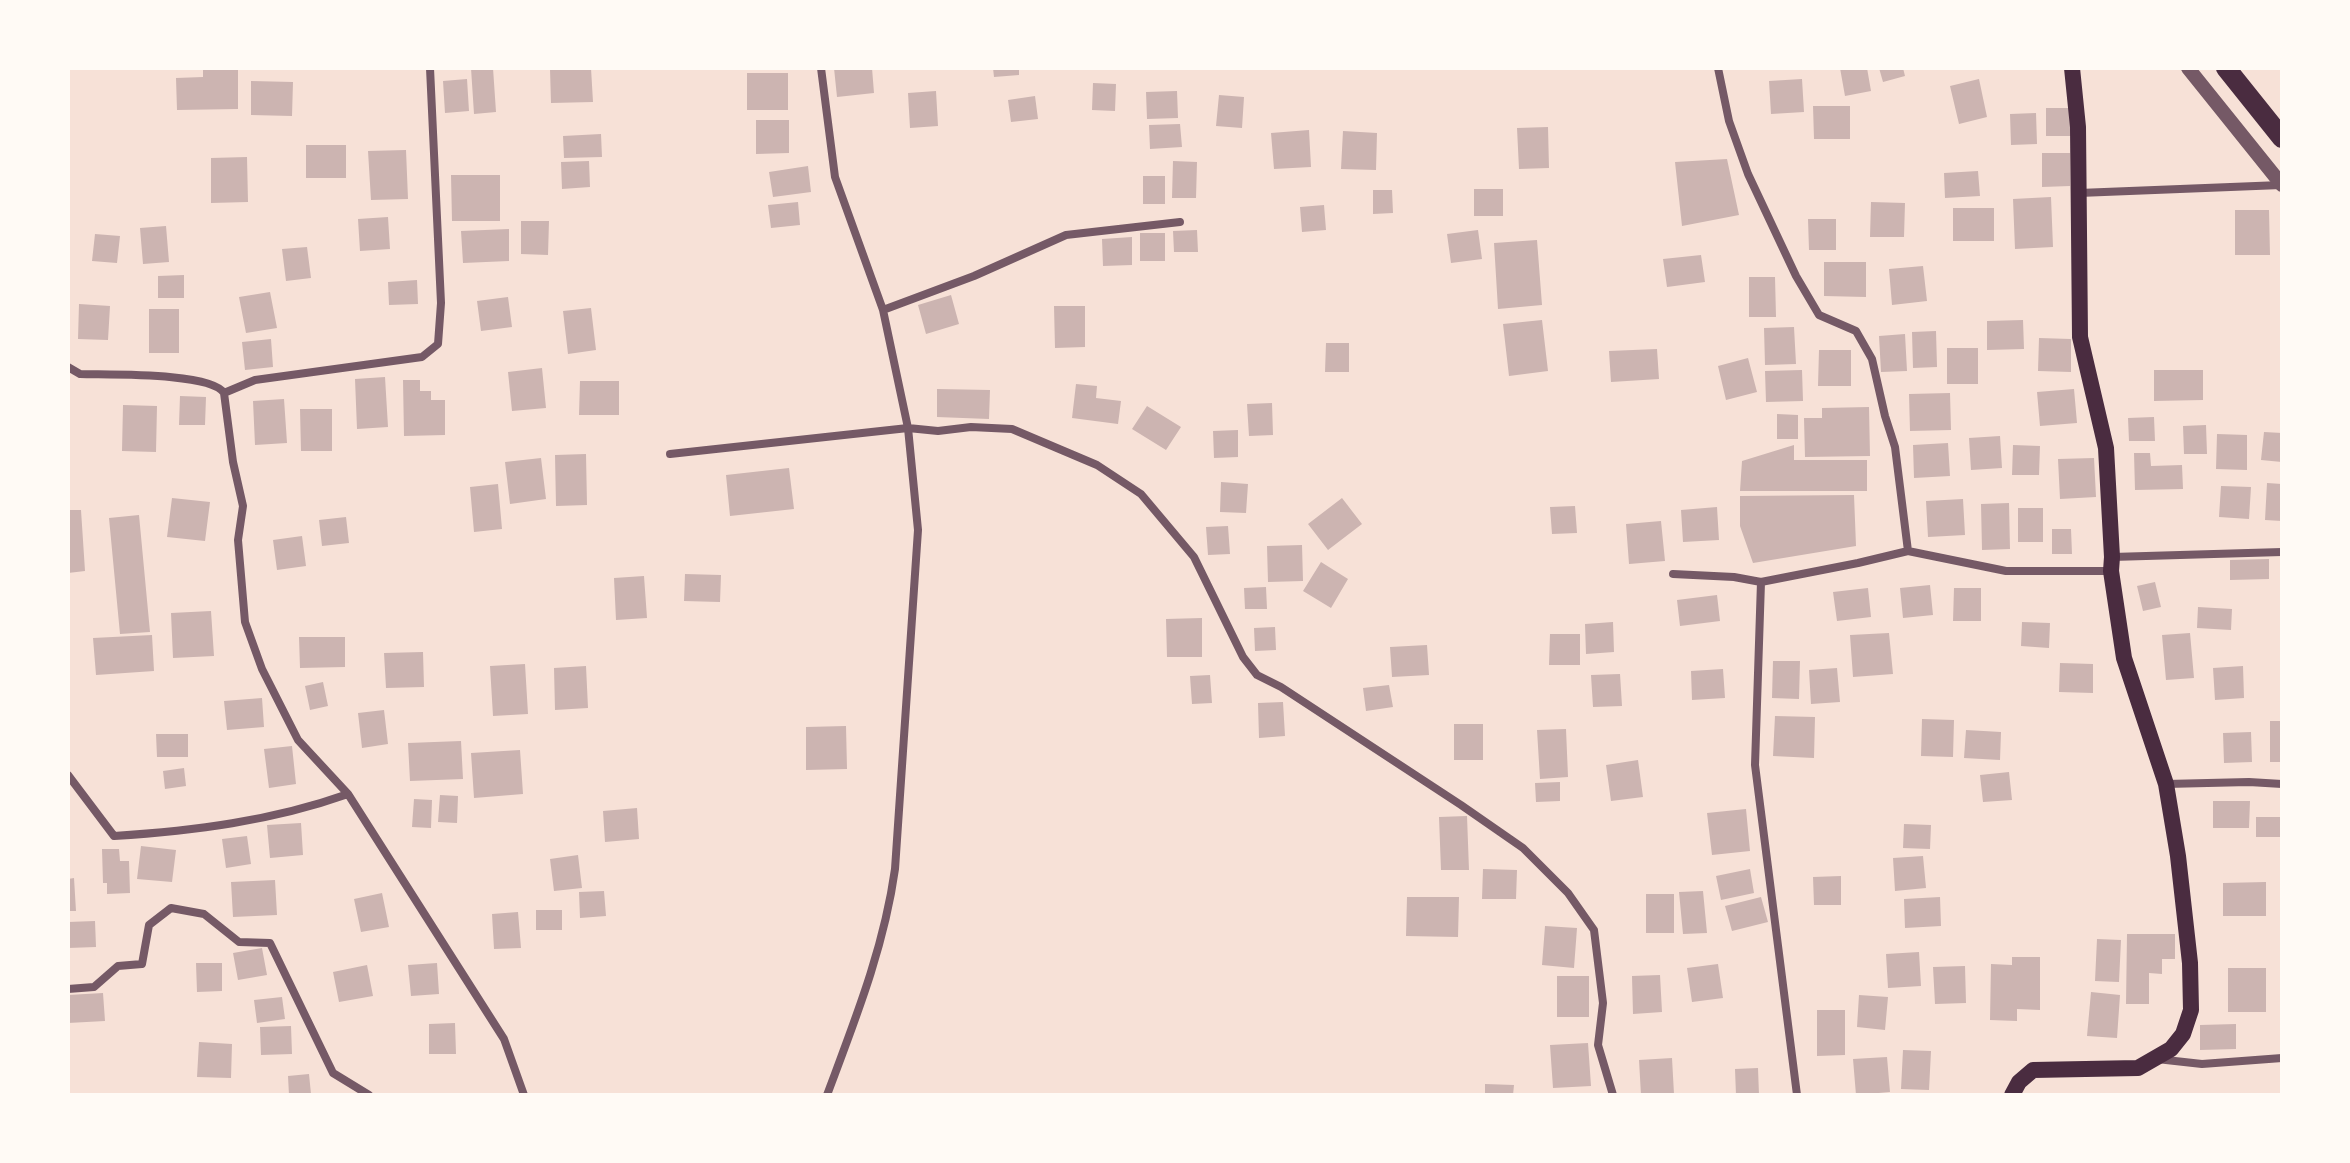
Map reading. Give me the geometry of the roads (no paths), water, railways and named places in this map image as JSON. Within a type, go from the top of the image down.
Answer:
[{"type":"highway","points":[[2226,68],[2282,138]]},
{"type":"main road","points":[[2012,1095],[2019,1082],[2033,1070],[2138,1068],[2171,1049],[2183,1034],[2191,1010],[2190,963],[2182,887],[2166,784],[2124,658],[2112,564],[2106,448],[2080,337],[2078,127],[2072,68]]},
{"type":"street","points":[[224,393],[255,380],[422,357],[438,344],[441,303],[430,68]]},
{"type":"street","points":[[821,68],[835,177],[883,310],[908,428],[918,530],[895,869],[889,915],[872,974],[827,1095]]},
{"type":"street","points":[[1718,68],[1729,121],[1743,161],[1796,276],[1819,315],[1856,331],[1872,359],[1895,447],[1908,551]]},
{"type":"street","points":[[2188,68],[2282,185]]},
{"type":"street","points":[[2079,193],[2282,185]]},
{"type":"street","points":[[883,310],[974,276],[1066,235],[1180,222]]},
{"type":"street","points":[[68,367],[80,374],[197,378],[221,387],[243,506],[238,540],[245,622],[262,669],[298,740],[348,794],[504,1039],[524,1095]]},
{"type":"street","points":[[670,454],[908,428],[938,431],[971,427],[1012,429],[1097,465],[1141,494],[1194,557],[1243,657],[1257,675],[1281,687],[1523,848],[1568,893],[1594,930],[1603,1003],[1598,1045],[1613,1095]]},
{"type":"street","points":[[1673,574],[1734,577],[1761,582],[1908,551],[2006,571],[2282,552]]},
{"type":"street","points":[[1761,582],[1755,765],[1797,1095]]},
{"type":"street","points":[[68,775],[114,836],[194,831],[306,808],[348,794]]},
{"type":"street","points":[[2166,784],[2282,784]]},
{"type":"street","points":[[68,989],[94,987],[118,966],[142,964],[149,925],[171,908],[204,914],[239,942],[270,943],[333,1073],[369,1095]]},
{"type":"street","points":[[2156,1059],[2202,1064],[2282,1058]]}]
